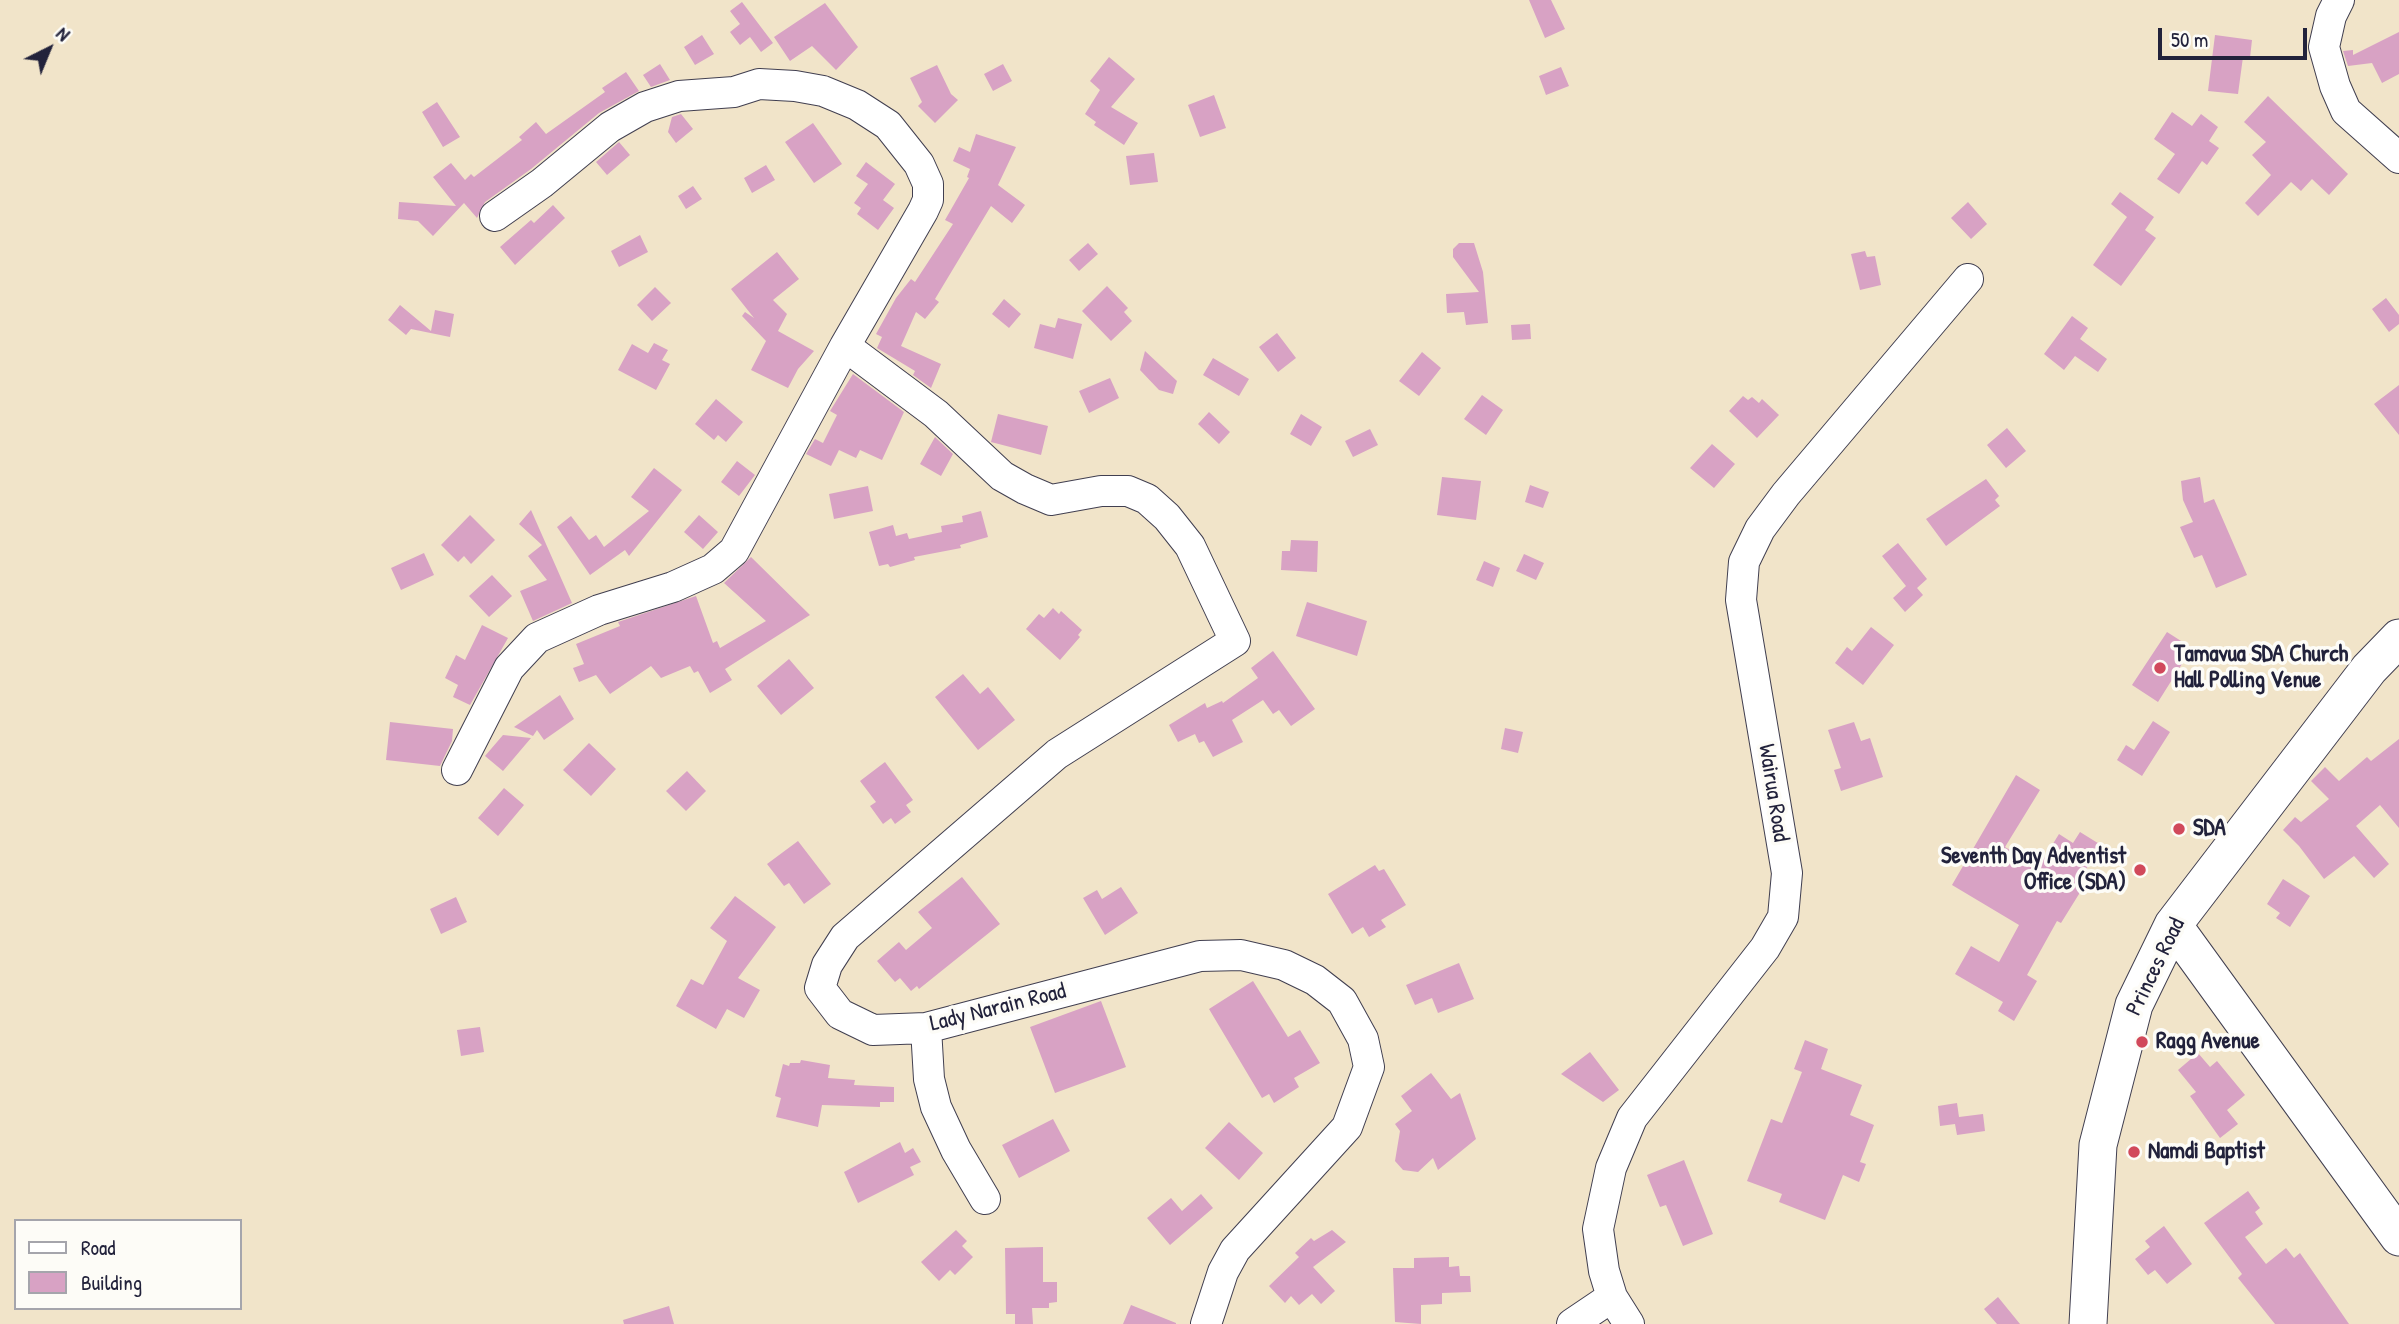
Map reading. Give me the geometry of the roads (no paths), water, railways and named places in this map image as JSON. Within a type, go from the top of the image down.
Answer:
[{"type":"main road","name":"Princes Road","points":[[2088,1324],[2098,1145],[2134,1005],[2173,925],[2335,712],[2369,669],[2399,638]]},
{"type":"main road","points":[[2173,925],[2396,1226]]},
{"type":"street","points":[[2339,0],[2331,16],[2324,47],[2335,86],[2346,111],[2399,158]]},
{"type":"street","points":[[457,770],[509,668],[537,638],[599,610],[673,587],[713,569],[734,551],[845,345],[923,211],[928,200],[928,184],[919,164],[888,125],[857,105],[823,91],[759,84],[734,92],[679,96],[645,107],[610,127],[542,183],[495,216]]},
{"type":"street","name":"Wairua Road","points":[[1629,1324],[1612,1297],[1604,1271],[1598,1229],[1611,1168],[1632,1118],[1765,948],[1783,917],[1787,873],[1741,600],[1744,562],[1760,529],[1786,494],[1968,279]]},
{"type":"street","name":"Lady Narain Road","points":[[845,345],[936,414],[1002,476],[1025,489],[1051,500],[1101,491],[1128,491],[1147,499],[1167,517],[1190,546],[1235,641],[1057,754],[845,937],[827,965],[820,988],[840,1014],[873,1030],[926,1028],[1200,956],[1241,955],[1284,965],[1315,979],[1342,1001],[1363,1039],[1369,1067],[1347,1127],[1235,1250],[1223,1272],[1206,1324]]},
{"type":"street","points":[[926,1028],[929,1079],[936,1107],[956,1150],[985,1199]]},
{"type":"street","points":[[1572,1324],[1612,1297]]},
{"type":"place","name":"Tamavua SDA Church Hall Polling Venue","points":[[2160,668]]},
{"type":"place","name":"SDA","points":[[2179,829]]},
{"type":"place","name":"Seventh Day Adventist Office (SDA)","points":[[2140,870]]},
{"type":"place","name":"Ragg Avenue","points":[[2142,1042]]},
{"type":"place","name":"Namdi Baptist","points":[[2134,1152]]}]
